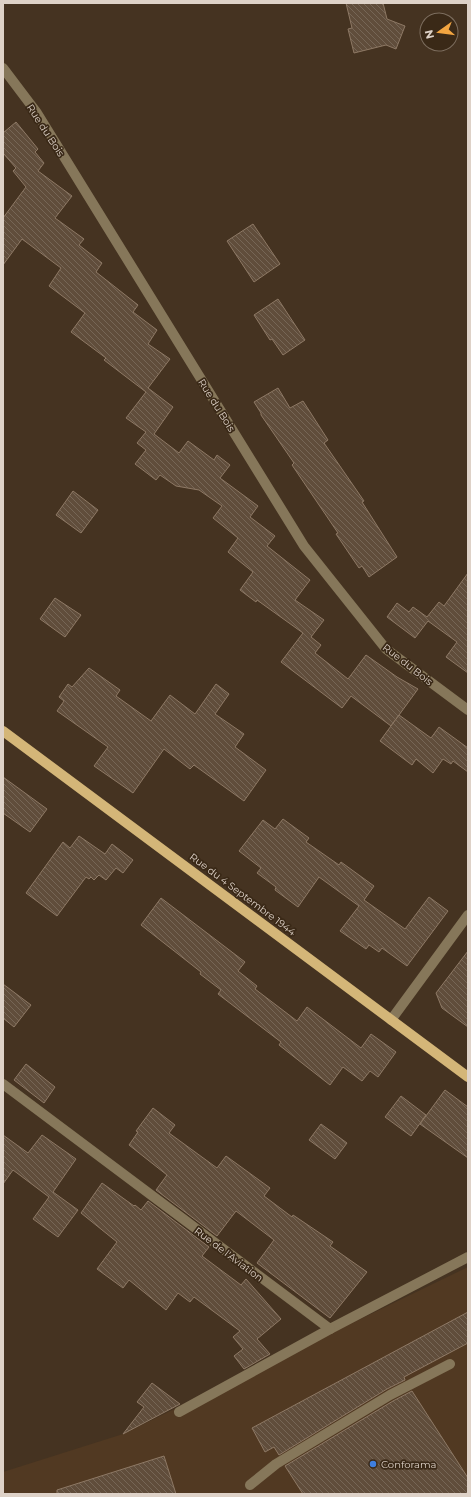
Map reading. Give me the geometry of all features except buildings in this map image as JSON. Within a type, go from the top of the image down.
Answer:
[{"type":"main road","name":"Rue du 4 Septembre 1944","points":[[3,731],[468,1077]]},
{"type":"street","name":"Rue du Bois","points":[[3,68],[37,113],[304,546],[386,649],[468,710]]},
{"type":"street","points":[[392,1020],[468,915]]},
{"type":"street","name":"Rue de l'Aviation","points":[[3,1084],[330,1330]]},
{"type":"street","points":[[179,1412],[468,1256]]},
{"type":"street","points":[[250,1485],[276,1464],[390,1395],[450,1364]]},
{"type":"shaded area","points":[[468,1267],[468,1494],[3,1494],[3,1472],[123,1434]]},
{"type":"place","name":"Conforama","points":[[373,1464]]}]
